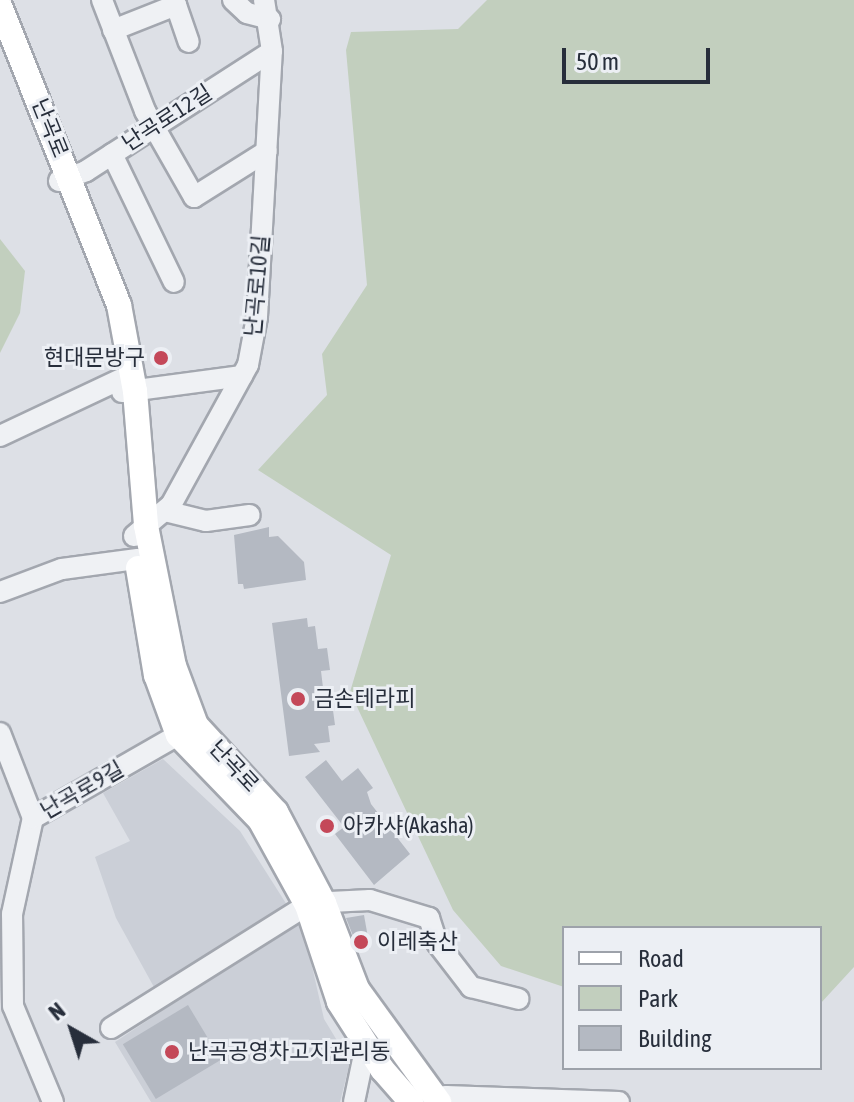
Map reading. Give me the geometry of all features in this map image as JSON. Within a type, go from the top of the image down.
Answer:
[{"type":"main road","name":"난곡로","points":[[0,6],[65,179],[107,313],[125,388],[145,533],[156,675],[178,735],[260,820],[315,904],[339,1002],[366,1045],[411,1102]]},
{"type":"main road","name":"난곡로","points":[[0,41],[65,179]]},
{"type":"main road","name":"난곡로","points":[[145,533],[174,666],[196,725],[276,812],[315,904],[357,989],[436,1101]]},
{"type":"street","points":[[102,0],[152,127],[194,197],[267,151]]},
{"type":"street","points":[[233,0],[247,13],[267,9]]},
{"type":"street","points":[[113,30],[176,5],[189,42]]},
{"type":"street","name":"난곡로10길","points":[[145,533],[242,376],[257,317],[272,51],[267,9]]},
{"type":"street","name":"난곡로12길","points":[[65,179],[112,154],[272,51]]},
{"type":"street","points":[[112,154],[174,282]]},
{"type":"street","points":[[0,436],[125,388],[242,376]]},
{"type":"street","points":[[0,592],[145,533],[250,515]]},
{"type":"street","points":[[0,733],[33,818]]},
{"type":"street","name":"난곡로9길","points":[[53,1102],[13,1006],[12,914],[33,818],[178,735]]},
{"type":"street","points":[[111,1028],[315,904],[370,900],[429,918],[437,943],[471,987],[519,999]]},
{"type":"street","points":[[354,1102],[366,1045]]},
{"type":"street","points":[[436,1101],[619,1102]]},
{"type":"shaded area","points":[[163,759],[240,831],[287,905],[155,989],[116,918],[95,857],[130,841],[103,793]]},
{"type":"shaded area","points":[[301,918],[324,1019],[350,1062],[340,1102],[151,1102],[115,1042]]},
{"type":"green space","points":[[487,0],[854,0],[854,967],[822,1002],[822,926],[562,926],[562,986],[501,966],[453,910],[350,692],[391,555],[258,470],[327,395],[322,354],[367,285],[346,50],[351,32],[458,29]]},
{"type":"green space","points":[[0,239],[25,271],[20,313],[0,353]]},
{"type":"building","points":[[269,527],[269,537],[278,536],[304,562],[306,580],[244,589],[243,584],[238,584],[234,535]]},
{"type":"building","points":[[307,618],[308,627],[315,626],[318,649],[327,648],[330,670],[321,671],[325,704],[332,703],[335,725],[328,726],[330,742],[314,744],[320,752],[289,756],[272,623]]},
{"type":"building","points":[[326,760],[342,781],[358,768],[373,788],[367,792],[371,804],[410,854],[374,885],[335,834],[344,827],[305,777]]},
{"type":"building","points":[[364,915],[370,949],[359,951],[346,918]]},
{"type":"building","name":"난곡공영차고지관리동","points":[[188,1005],[221,1060],[156,1099],[123,1044]]},
{"type":"place","name":"현대문방구","points":[[161,358]]},
{"type":"place","name":"금손테라피","points":[[298,699]]},
{"type":"place","name":"아카샤(Akasha)","points":[[327,826]]},
{"type":"place","name":"이레축산","points":[[361,942]]},
{"type":"place","name":"난곡공영차고지관리동","points":[[172,1052]]}]
